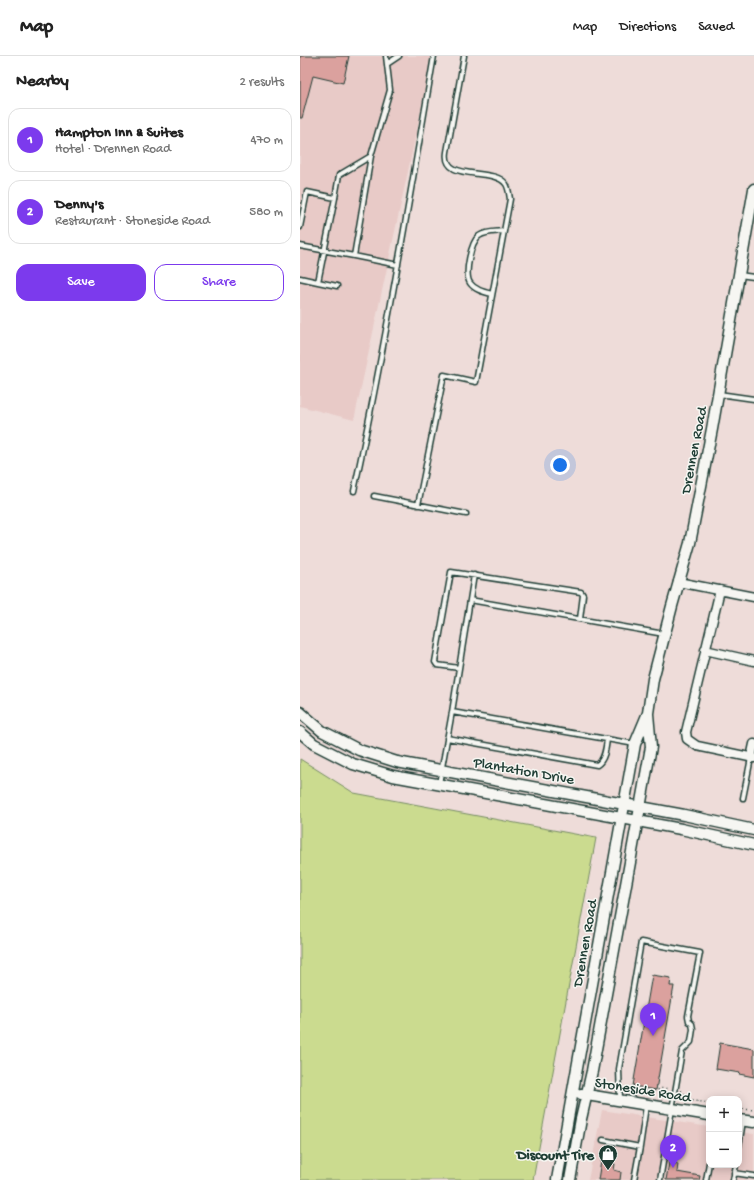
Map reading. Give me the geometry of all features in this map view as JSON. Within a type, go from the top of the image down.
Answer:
[{"type":"street","name":"Drennen Road","points":[[557,1180],[635,744],[648,712],[653,679],[678,582],[690,543],[754,189]]},
{"type":"street","points":[[678,582],[754,597]]},
{"type":"street","points":[[720,590],[686,732],[687,739],[697,746],[752,758],[754,744]]},
{"type":"street","points":[[705,650],[754,661]]},
{"type":"street","name":"Plantation Drive","points":[[300,712],[322,731],[359,750],[397,762],[640,806],[754,830]]},
{"type":"street","name":"Drennen Road","points":[[570,1180],[592,1071],[651,747],[648,712]]},
{"type":"street","points":[[303,734],[313,724]]},
{"type":"street","name":"Plantation Drive","points":[[303,734],[314,744],[353,764],[393,776],[681,829],[754,846]]},
{"type":"street","name":"Stoneside Road","points":[[572,1092],[706,1115]]},
{"type":"street","points":[[742,1120],[754,1122]]},
{"type":"lane","points":[[354,256],[371,156],[390,90],[386,56]]},
{"type":"lane","points":[[387,64],[399,56]]},
{"type":"lane","points":[[354,490],[369,420],[398,265],[434,56]]},
{"type":"lane","points":[[418,505],[444,375],[476,382],[510,199],[506,184],[500,179],[459,171],[451,168],[447,162],[447,152],[464,56]]},
{"type":"lane","points":[[318,282],[339,175],[371,156]]},
{"type":"lane","points":[[300,227],[307,192],[335,198]]},
{"type":"lane","points":[[492,294],[476,289],[471,285],[468,279],[471,254],[474,241],[478,236],[483,233],[504,231]]},
{"type":"lane","points":[[300,246],[398,265]]},
{"type":"lane","points":[[739,275],[754,277]]},
{"type":"lane","points":[[300,278],[337,286]]},
{"type":"lane","points":[[718,394],[754,399]]},
{"type":"lane","points":[[374,496],[466,514]]},
{"type":"lane","points":[[459,668],[437,664],[435,662],[451,572],[582,593],[580,619]]},
{"type":"lane","points":[[439,784],[474,575]]},
{"type":"lane","points":[[470,600],[665,634]]},
{"type":"lane","points":[[452,712],[635,744]]},
{"type":"lane","points":[[447,738],[597,765],[601,763],[603,759],[607,739]]},
{"type":"lane","points":[[743,798],[752,758]]},
{"type":"lane","points":[[620,1100],[619,1069],[641,942],[700,953],[688,1016],[693,1029],[691,1042],[682,1051],[660,1180]]},
{"type":"lane","points":[[634,1180],[646,1105]]},
{"type":"lane","points":[[603,1140],[640,1147]]},
{"type":"lane","points":[[706,1180],[708,1168]]},
{"type":"lane","points":[[733,1180],[735,1168]]},
{"type":"lane","points":[[734,1173],[754,1176]]},
{"type":"path","points":[[600,1080],[606,1085],[642,1091],[654,1091],[662,1088],[682,1091],[690,1100],[706,1103]]},
{"type":"path","points":[[742,1109],[754,1110]]},
{"type":"shaded area","points":[[300,56],[433,56],[354,420],[300,406]]},
{"type":"shaded area","points":[[602,1110],[706,1127],[706,1168],[742,1168],[742,1132],[754,1134],[754,1180],[588,1180]]},
{"type":"green space","points":[[300,759],[354,793],[596,838],[533,1180],[300,1180]]},
{"type":"building","points":[[300,56],[349,56],[343,83],[313,76],[302,118],[300,118]]},
{"type":"building","points":[[652,975],[671,978],[670,986],[674,986],[656,1090],[633,1086]]},
{"type":"building","points":[[720,1043],[754,1049],[754,1077],[716,1069]]},
{"type":"building","name":"Discount Tire","points":[[601,1161],[615,1164],[614,1170],[621,1172],[620,1180],[598,1180]]},
{"type":"building","points":[[669,1163],[678,1164],[677,1172],[700,1176],[699,1180],[666,1180]]},
{"type":"place","name":"Hampton Inn & Suites","points":[[653,1036]]},
{"type":"place","name":"Denny's","points":[[673,1168]]},
{"type":"place","name":"Discount Tire","points":[[608,1171]]}]
